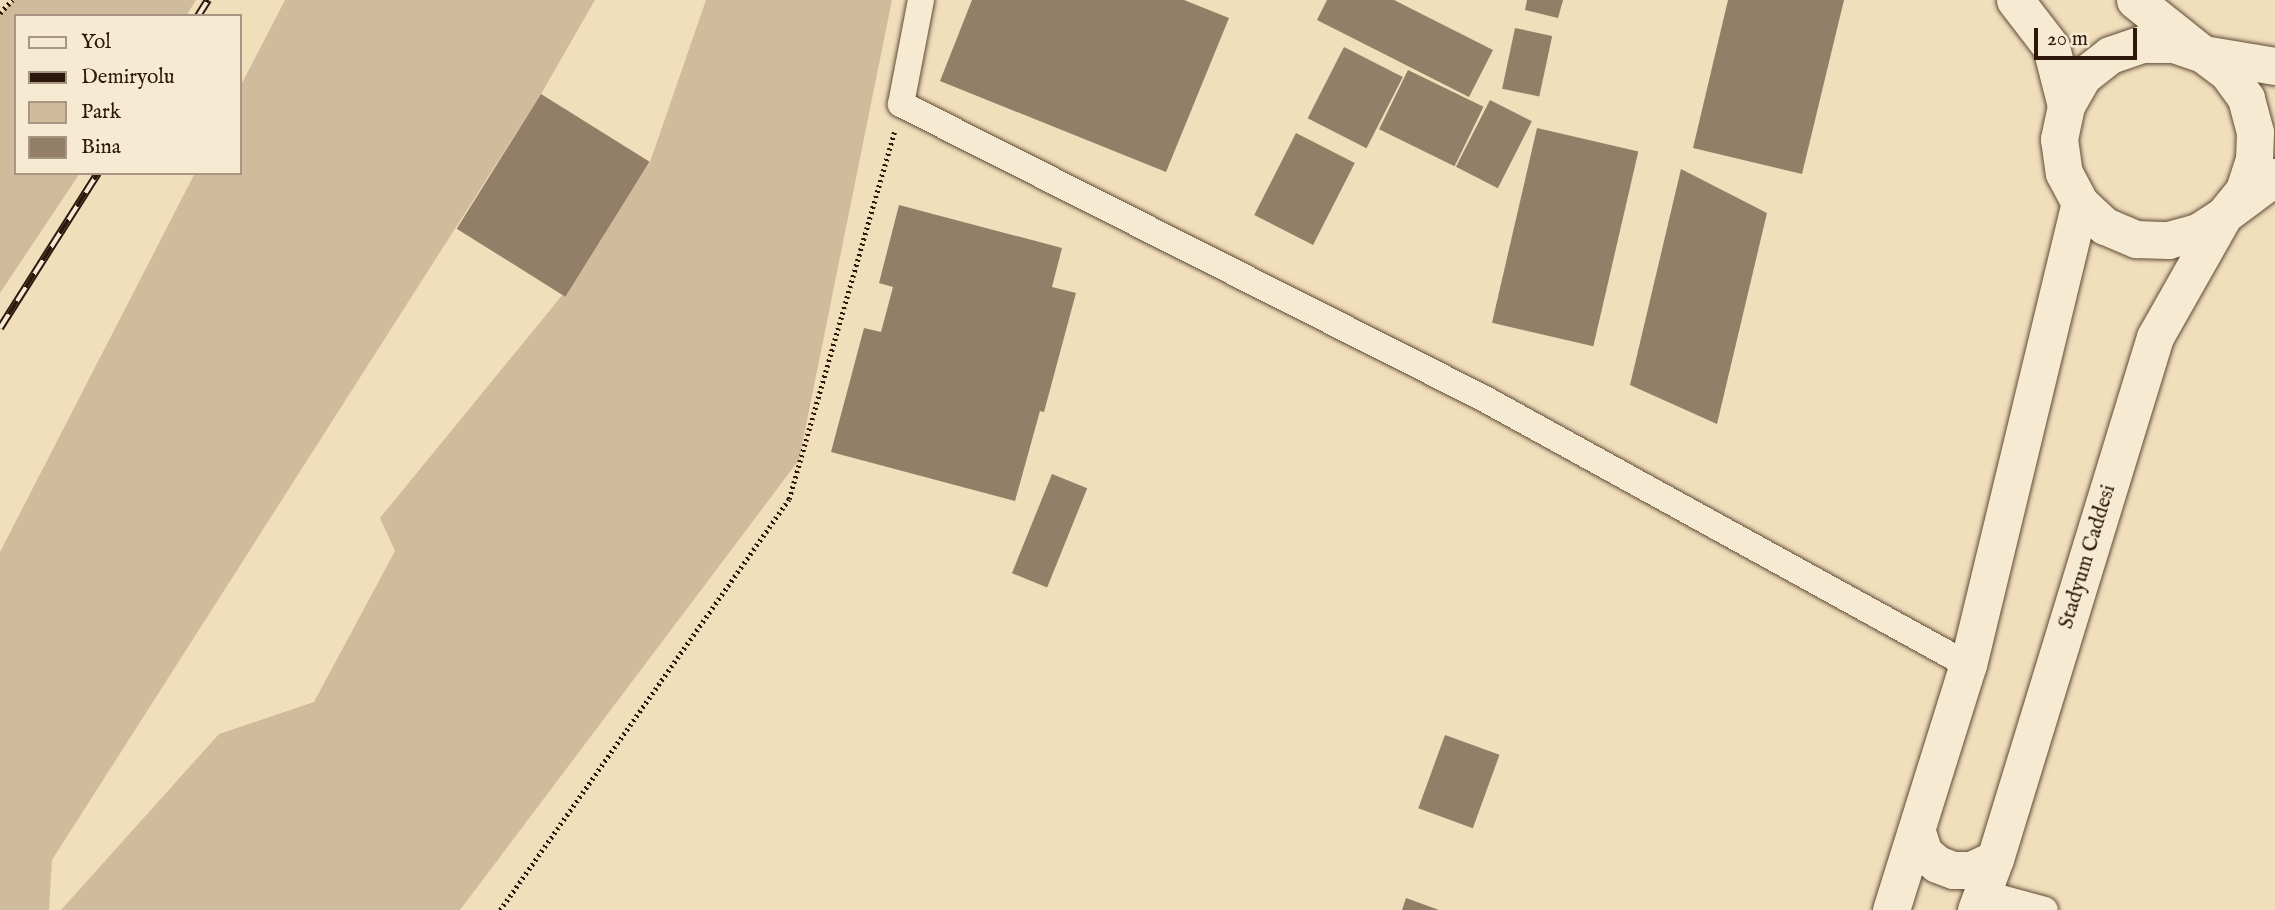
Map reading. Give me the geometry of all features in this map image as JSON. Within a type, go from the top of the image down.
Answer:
[{"type":"main road","points":[[2015,0],[2052,47],[2066,106]]},
{"type":"main road","points":[[2135,0],[2228,73],[2246,99],[2255,132],[2254,160],[2244,190],[2224,215]]},
{"type":"main road","points":[[2275,66],[2203,54],[2174,44],[2142,44],[2110,55],[2083,76],[2066,106],[2059,139],[2064,173],[2080,203],[2105,226],[2136,239],[2168,240],[2198,232],[2275,177]]},
{"type":"main road","points":[[1891,910],[1968,665],[2080,203]]},
{"type":"main road","name":"Stadyum Caddesi","points":[[1979,902],[1996,859],[2155,337],[2224,215]]},
{"type":"main road","points":[[1917,832],[1924,853],[1937,864],[1953,870],[1971,870],[1996,859]]},
{"type":"street","points":[[921,0],[901,104],[1483,398],[1968,665]]},
{"type":"street","points":[[1979,902],[2045,910]]},
{"type":"path","points":[[0,13],[12,0]]},
{"type":"path","points":[[499,910],[789,499],[901,104]]},
{"type":"green space","points":[[14,0],[196,0],[187,14],[14,14],[14,175],[79,175],[0,293],[0,15]]},
{"type":"green space","points":[[285,0],[595,0],[541,94],[52,860],[49,910],[0,910],[0,552],[194,175],[242,175],[242,83]]},
{"type":"green space","points":[[706,0],[892,0],[799,460],[460,910],[61,910],[219,734],[314,702],[395,551],[380,518],[564,293],[650,162]]},
{"type":"building","points":[[972,0],[1184,0],[1229,18],[1166,172],[940,81]]},
{"type":"building","points":[[1327,0],[1394,0],[1493,50],[1469,97],[1317,20]]},
{"type":"building","points":[[1527,0],[1563,0],[1558,18],[1525,10]]},
{"type":"building","points":[[1728,0],[1844,0],[1802,174],[1693,148]]},
{"type":"building","points":[[1515,28],[1552,36],[1539,97],[1502,89]]},
{"type":"building","points":[[1344,47],[1403,77],[1366,148],[1308,118]]},
{"type":"building","points":[[1408,70],[1483,107],[1455,166],[1379,129]]},
{"type":"building","points":[[541,94],[650,162],[565,297],[457,229]]},
{"type":"building","points":[[1490,100],[1532,121],[1498,188],[1456,167]]},
{"type":"building","points":[[1537,128],[1638,151],[1593,346],[1492,323]]},
{"type":"building","points":[[1296,133],[1355,163],[1313,245],[1254,215]]},
{"type":"building","points":[[1681,169],[1767,213],[1717,424],[1630,385]]},
{"type":"building","points":[[899,205],[1062,248],[1052,287],[1076,293],[1044,412],[1040,411],[1015,501],[831,452],[864,328],[881,332],[893,287],[879,283]]},
{"type":"building","points":[[1052,474],[1087,488],[1047,587],[1012,573]]},
{"type":"building","points":[[1445,735],[1500,755],[1473,828],[1418,808]]},
{"type":"building","points":[[1406,898],[1439,910],[1402,910]]},
{"type":"railway","points":[[199,14],[208,0]]},
{"type":"railway","points":[[0,328],[97,175]]}]
